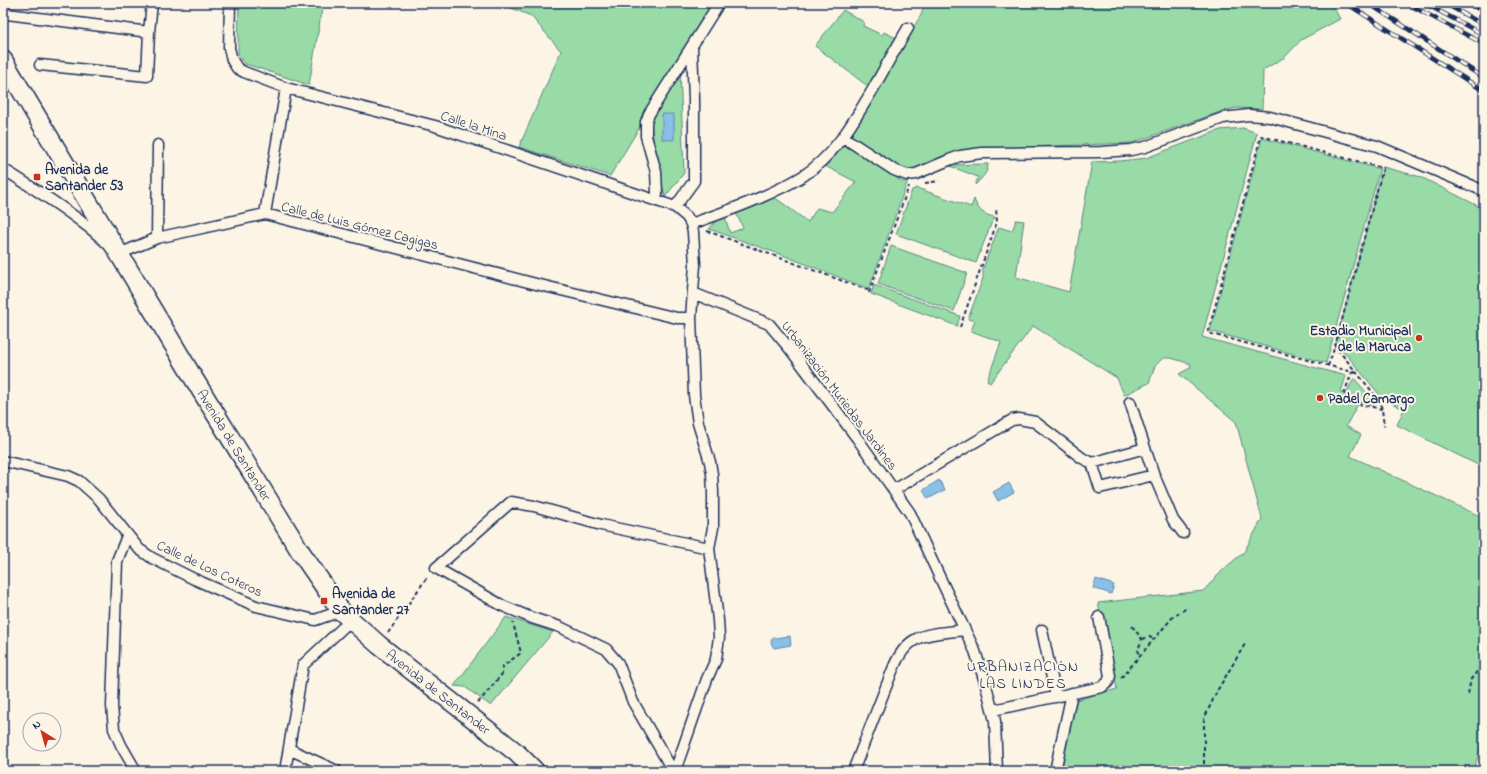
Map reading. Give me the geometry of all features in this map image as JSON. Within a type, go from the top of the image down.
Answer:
[{"type":"highway","name":"Avenida de Santander","points":[[3,60],[115,251],[300,551],[346,616],[379,645],[517,753],[535,771]]},
{"type":"street","points":[[40,65],[147,76],[152,3]]},
{"type":"street","points":[[656,201],[656,172],[646,136],[646,122],[649,114],[719,3]]},
{"type":"street","name":"Calle la Mina","points":[[227,4],[229,48],[232,60],[237,68],[286,88],[435,126],[675,207],[695,222]]},
{"type":"street","points":[[7,14],[149,32]]},
{"type":"street","points":[[674,771],[707,679],[716,659],[718,637],[718,620],[709,548],[713,528],[713,480],[710,462],[695,410],[691,318],[695,265],[693,232],[695,222],[744,205],[803,175],[827,155],[838,144],[852,124],[908,28]]},
{"type":"street","points":[[675,207],[694,181],[694,99],[692,47]]},
{"type":"street","points":[[265,214],[286,88]]},
{"type":"street","points":[[843,137],[894,170],[907,175],[916,174],[954,158],[982,153],[1101,152],[1131,150],[1161,141],[1223,118],[1249,115],[1270,117],[1377,146],[1484,191]]},
{"type":"street","points":[[157,238],[158,145]]},
{"type":"street","points":[[3,169],[42,193],[88,227],[115,251]]},
{"type":"street","name":"Calle de Luis Gómez Cagigas","points":[[115,251],[157,238],[265,214],[536,284],[677,318],[691,318]]},
{"type":"street","name":"Urbanización Muriedas Jardines","points":[[693,293],[769,324],[790,349],[857,438],[910,513],[975,651],[993,710],[995,721],[997,771]]},
{"type":"street","points":[[1130,402],[1154,475],[1173,520],[1183,533]]},
{"type":"street","name":"Urbanización Muriedas Jardines","points":[[894,490],[1012,420],[1020,419],[1035,422],[1082,458],[1092,462]]},
{"type":"street","points":[[1145,448],[1092,462],[1100,488],[1154,475]]},
{"type":"street","name":"Calle de Los Coteros","points":[[3,461],[68,476],[79,481],[99,499],[127,536],[139,549],[152,558],[194,579],[256,606],[315,620],[346,616]]},
{"type":"street","points":[[674,771],[633,702],[618,663],[606,649],[560,627],[517,612],[483,595],[436,568],[510,502],[534,506],[601,525],[709,548]]},
{"type":"street","points":[[127,536],[117,561],[112,706],[114,729],[120,745],[136,771]]},
{"type":"street","points":[[285,771],[303,665],[346,616]]},
{"type":"street","points":[[993,710],[1102,687],[1108,682],[1110,676],[1098,618]]},
{"type":"street","points":[[853,771],[898,655],[911,641],[921,637],[964,630]]},
{"type":"street","points":[[1042,630],[1056,697]]},
{"type":"street","points":[[1055,770],[1072,693]]},
{"type":"street","points":[[289,749],[337,771]]},
{"type":"path","points":[[1328,366],[1335,346],[1382,168],[1261,136],[1208,333],[1328,366],[1356,373]]},
{"type":"path","points":[[924,183],[939,181]]},
{"type":"path","points":[[695,222],[705,230],[869,292],[909,186]]},
{"type":"path","points":[[960,327],[997,222],[996,208]]},
{"type":"path","points":[[1335,346],[1379,400],[1382,409],[1384,426]]},
{"type":"path","points":[[1344,394],[1352,372]]},
{"type":"path","points":[[1358,404],[1382,409]]},
{"type":"path","points":[[379,645],[436,568]]},
{"type":"path","points":[[1108,682],[1122,677],[1172,618],[1188,606]]},
{"type":"path","points":[[468,715],[502,674],[503,666],[521,653],[513,624],[517,612]]},
{"type":"path","points":[[1132,626],[1142,639]]},
{"type":"path","points":[[1142,639],[1150,637],[1154,640]]},
{"type":"path","points":[[1140,656],[1138,650],[1142,639]]},
{"type":"path","points":[[1204,771],[1204,719],[1217,691],[1245,644]]},
{"type":"path","points":[[1468,694],[1471,679],[1484,663]]},
{"type":"path","points":[[1484,761],[1484,771]]},
{"type":"green space","points":[[239,3],[323,3],[309,85],[246,64],[241,60],[238,53]]},
{"type":"green space","points":[[499,3],[715,3],[610,176],[519,147],[561,51],[531,16]]},
{"type":"green space","points":[[925,3],[1328,3],[1334,8],[1340,19],[1301,40],[1285,57],[1263,70],[1262,109],[1236,108],[1220,112],[1132,143],[973,149],[953,155],[920,169],[908,170],[889,163],[851,138],[851,132],[921,15]]},
{"type":"green space","points":[[843,10],[864,22],[863,26],[882,35],[884,32],[898,39],[870,88],[815,46]]},
{"type":"green space","points":[[680,70],[684,173],[665,197],[654,147],[651,123],[654,110]]},
{"type":"green space","points":[[1243,128],[1257,133],[1202,337],[1346,376],[1341,392],[1345,395],[1354,378],[1373,400],[1374,406],[1359,402],[1346,426],[1361,435],[1350,456],[1484,518],[1484,741],[1473,771],[1061,771],[1076,700],[1117,689],[1098,603],[1203,591],[1225,568],[1244,552],[1262,519],[1236,422],[1179,374],[1190,368],[1191,364],[1171,358],[1163,358],[1155,366],[1149,383],[1124,395],[1117,378],[1033,326],[990,383],[987,381],[1001,342],[971,331],[975,321],[968,319],[983,278],[983,268],[999,227],[1012,231],[1016,220],[1024,221],[1016,277],[1069,292],[1092,162],[1146,158],[1220,130]]},
{"type":"green space","points":[[1262,138],[1380,169],[1326,363],[1210,331]]},
{"type":"green space","points":[[845,145],[903,182],[908,180],[869,289],[785,256],[709,229],[716,221],[725,217],[730,233],[743,228],[736,213],[773,196],[808,222],[817,208],[832,212],[856,182],[825,166]]},
{"type":"green space","points":[[988,164],[986,173],[975,185],[978,177],[947,165]]},
{"type":"green space","name":"Estadio Municipal de la Maruca","points":[[1383,167],[1421,177],[1484,209],[1484,468],[1397,425],[1404,409],[1383,399],[1336,342]]},
{"type":"green space","points":[[917,188],[971,207],[974,199],[977,206],[982,211],[987,215],[995,217],[976,263],[896,234],[912,190]]},
{"type":"green space","points":[[891,246],[967,273],[954,311],[878,284]]},
{"type":"green space","points":[[874,285],[960,316],[957,326],[871,294]]},
{"type":"green space","points":[[506,617],[553,632],[491,706],[465,687],[454,686]]},
{"type":"water","points":[[662,114],[674,114],[674,140],[662,139]]},
{"type":"water","points":[[939,480],[945,490],[928,499],[923,490]]},
{"type":"water","points":[[1009,483],[1014,492],[998,501],[993,492]]},
{"type":"water","points":[[1096,579],[1114,585],[1111,594],[1093,588]]},
{"type":"water","points":[[790,636],[791,645],[774,648],[772,645],[771,641],[773,638]]},
{"type":"railway","points":[[1346,3],[1484,91]]},
{"type":"railway","points":[[1368,3],[1484,78]]},
{"type":"railway","points":[[1406,3],[1484,44]]},
{"type":"railway","points":[[1424,3],[1484,35]]},
{"type":"railway","points":[[1444,3],[1484,25]]},
{"type":"railway","points":[[1468,3],[1484,12]]},
{"type":"place","name":"Avenida de Santander 53","points":[[37,177]]},
{"type":"place","name":"Estadio Municipal de la Maruca","points":[[1419,338]]},
{"type":"place","name":"Padel Camargo","points":[[1320,398]]},
{"type":"place","name":"Avenida de Santander 27","points":[[324,601]]},
{"type":"district","name":"URBANIZACIÓN LAS LINDES","points":[[1023,674]]}]
